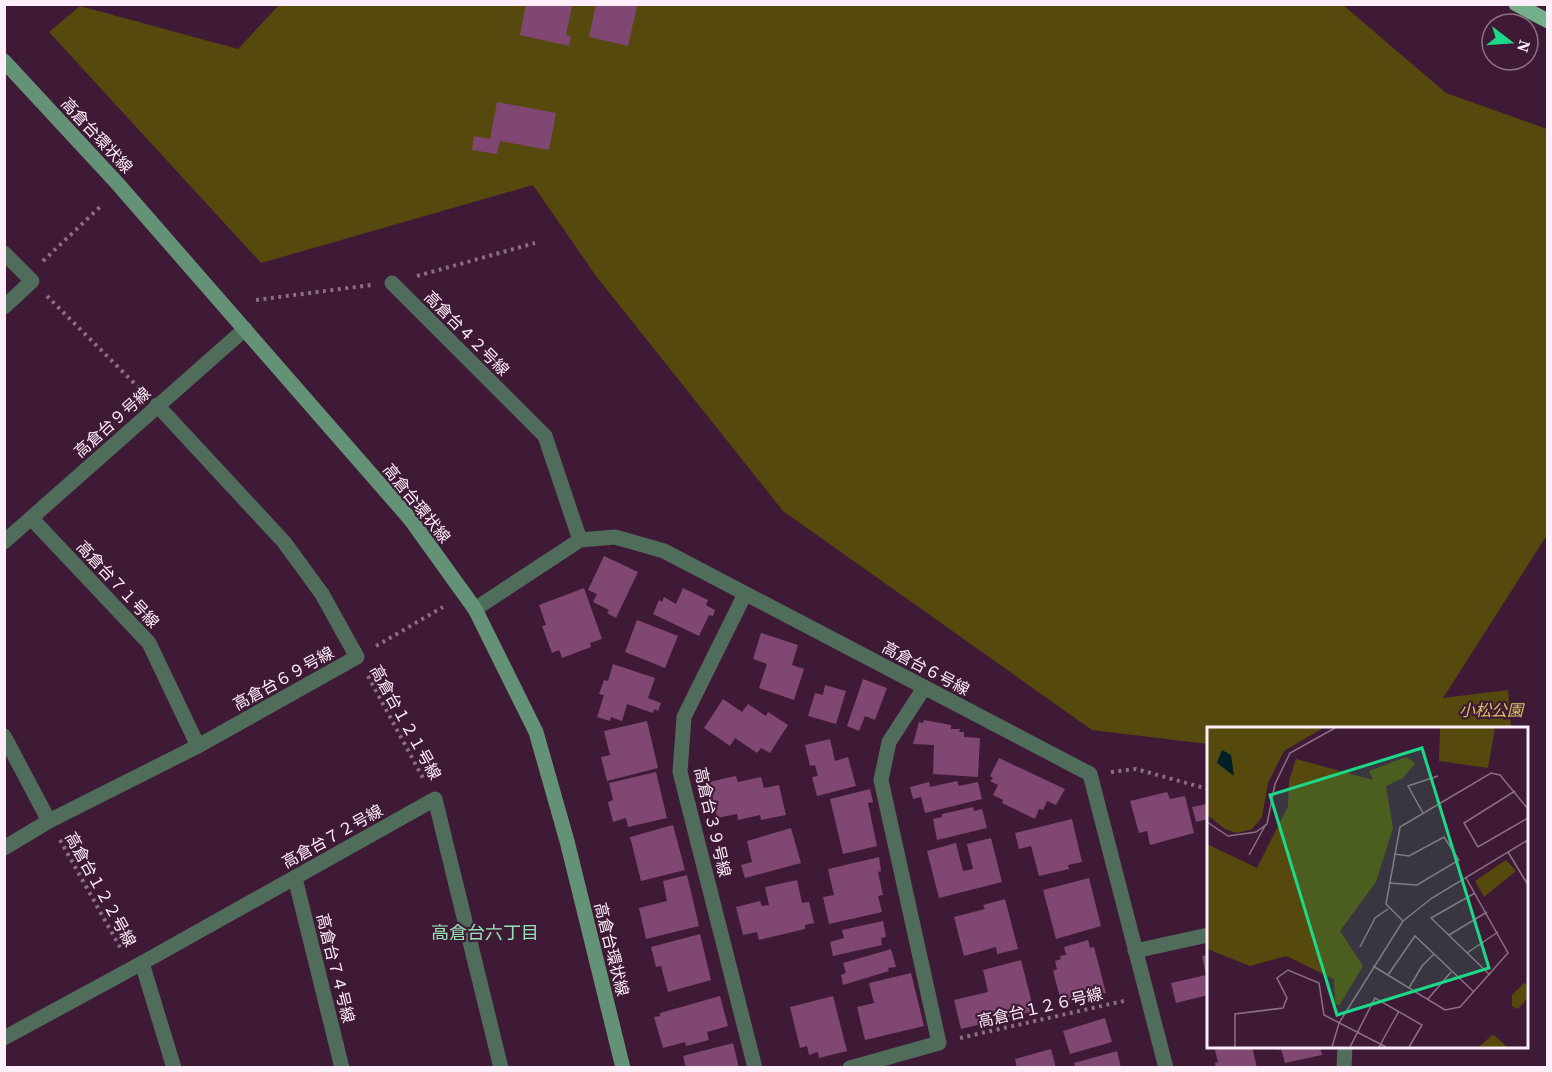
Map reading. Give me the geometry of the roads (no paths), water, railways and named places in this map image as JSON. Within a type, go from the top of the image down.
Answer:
[{"type":"main road","points":[[1516,4],[1548,21]]},
{"type":"street","name":"高倉台環状線","points":[[4,61],[117,183],[411,520],[475,609],[536,732],[567,841],[623,1068]]},
{"type":"street","points":[[4,253],[30,279],[4,307]]},
{"type":"street","name":"高倉台４２号線","points":[[392,283],[545,436],[580,540]]},
{"type":"street","name":"高倉台９号線","points":[[4,543],[244,329]]},
{"type":"street","name":"高倉台６９号線","points":[[4,848],[49,821],[198,746],[357,657],[322,594],[284,542],[157,405]]},
{"type":"street","name":"高倉台７１号線","points":[[32,519],[149,643],[198,746]]},
{"type":"street","name":"高倉台６号線","points":[[475,609],[580,540],[615,537],[663,551],[746,594],[1090,774],[1135,951]]},
{"type":"street","name":"高倉台３９号線","points":[[746,594],[684,717],[680,772],[755,1068]]},
{"type":"street","points":[[850,1068],[939,1043],[881,780],[889,742],[924,688]]},
{"type":"street","points":[[4,736],[49,821]]},
{"type":"street","name":"高倉台７２号線","points":[[4,1038],[435,799],[501,1068]]},
{"type":"street","name":"高倉台７４号線","points":[[295,878],[342,1068]]},
{"type":"street","points":[[1166,1068],[1135,951],[1207,935]]},
{"type":"street","points":[[137,966],[174,1068]]},
{"type":"street","points":[[1344,1068],[1345,1048]]},
{"type":"district","name":"高倉台六丁目","points":[[485,933]]},
{"type":"park label","name":"小松公園","points":[[1491,710]]}]
